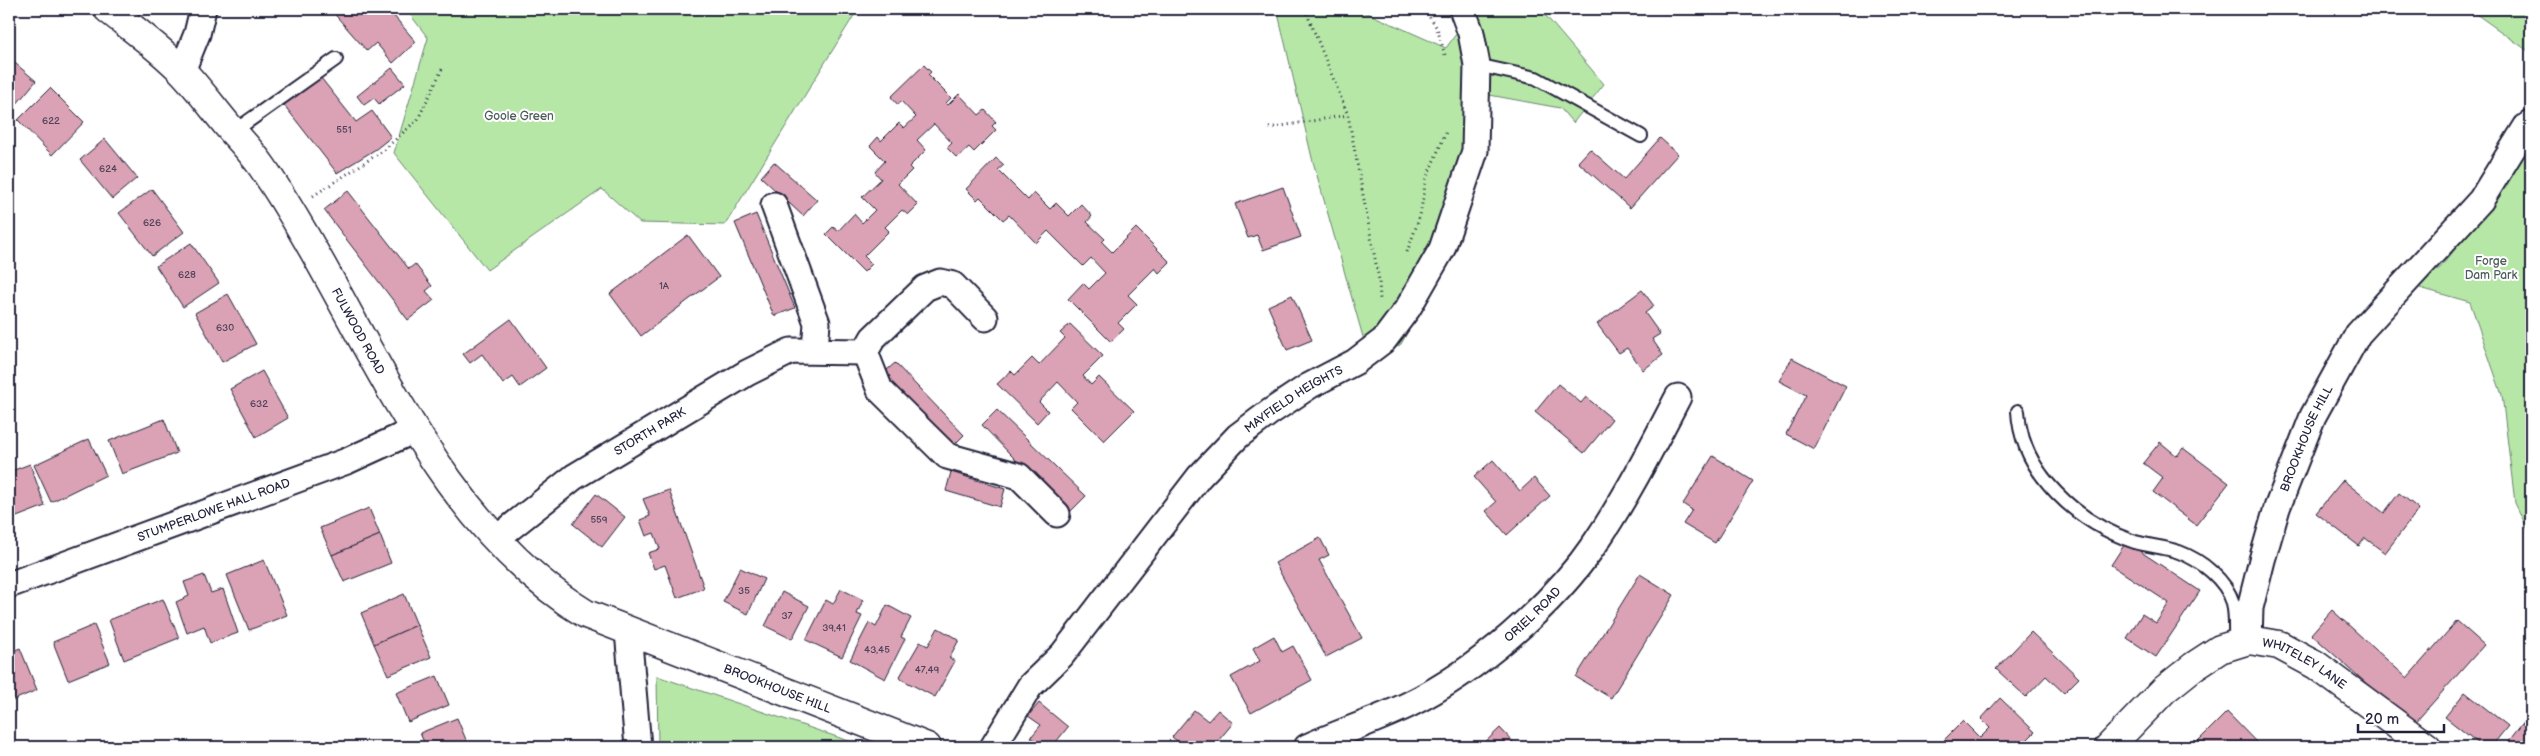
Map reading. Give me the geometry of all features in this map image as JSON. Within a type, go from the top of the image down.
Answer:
[{"type":"street","name":"FULWOOD ROAD","points":[[108,9],[182,71],[262,167],[319,258],[415,430],[459,497],[496,539],[555,595],[586,614],[628,631]]},
{"type":"street","points":[[182,71],[198,34],[203,9]]},
{"type":"street","name":"MAYFIELD HEIGHTS","points":[[993,747],[1030,686],[1062,655],[1198,477],[1238,436],[1270,412],[1309,386],[1355,362],[1384,340],[1408,308],[1442,249],[1475,151],[1477,65],[1472,33],[1462,9]]},
{"type":"street","name":"BROOKHOUSE HILL","points":[[2242,642],[2277,508],[2313,416],[2358,334],[2481,200],[2526,127],[2531,124]]},
{"type":"street","points":[[774,205],[817,323],[815,350]]},
{"type":"street","points":[[985,318],[953,286],[940,282],[925,288],[873,338],[865,352],[880,390],[947,456],[1019,476],[1057,514]]},
{"type":"street","name":"STORTH PARK","points":[[496,539],[574,477],[747,373],[791,351],[865,352]]},
{"type":"street","name":"ORIEL ROAD","points":[[1307,747],[1410,704],[1461,673],[1509,634],[1556,591],[1594,544],[1634,482],[1678,397]]},
{"type":"street","name":"STUMPERLOWE HALL ROAD","points":[[9,586],[347,462],[415,430]]},
{"type":"street","points":[[628,631],[638,747]]},
{"type":"street","name":"BROOKHOUSE HILL","points":[[628,631],[927,747]]},
{"type":"street","points":[[2109,747],[2164,690],[2194,666],[2220,649],[2242,642]]},
{"type":"street","name":"WHITELEY LANE","points":[[2242,642],[2279,645],[2316,664],[2427,747]]},
{"type":"lane","points":[[233,132],[336,59]]},
{"type":"lane","points":[[1477,65],[1536,78],[1641,136]]},
{"type":"lane","points":[[2018,411],[2019,424],[2030,456],[2038,473],[2055,491],[2093,523],[2134,542],[2180,553],[2198,562],[2215,576],[2232,601],[2242,642]]},
{"type":"path","points":[[1304,9],[1348,116],[1379,280],[1381,305],[1385,297]]},
{"type":"path","points":[[1424,9],[1437,28],[1447,63]]},
{"type":"path","points":[[289,211],[384,150],[418,119],[443,67]]},
{"type":"path","points":[[1269,128],[1348,116]]},
{"type":"path","points":[[1405,257],[1420,216],[1426,179],[1450,122]]},
{"type":"green space","name":"Goole Green","points":[[406,9],[858,9],[725,225],[640,223],[602,189],[487,270],[394,153],[428,38]]},
{"type":"green space","points":[[1277,9],[1358,9],[1446,48],[1474,9],[1540,9],[1604,84],[1573,123],[1560,108],[1484,94],[1455,248],[1401,344],[1371,365],[1312,158]]},
{"type":"green space","points":[[2469,9],[2531,9],[2531,53]]},
{"type":"green space","name":"Forge Dam Park","points":[[2531,143],[2531,536],[2515,503],[2502,395],[2470,302],[2413,286],[2440,268],[2512,176]]},
{"type":"green space","points":[[657,676],[849,741],[864,747],[658,747]]},
{"type":"building","points":[[330,9],[388,9],[416,42],[393,63],[376,43],[367,51]]},
{"type":"building","points":[[9,58],[36,81],[15,106],[9,101]]},
{"type":"building","points":[[924,65],[931,72],[928,75],[951,98],[946,103],[948,105],[959,94],[979,115],[985,110],[996,122],[992,126],[996,130],[974,152],[969,147],[957,158],[947,148],[952,143],[934,124],[917,140],[926,150],[909,167],[912,170],[898,184],[918,205],[908,215],[902,210],[885,227],[889,231],[864,256],[872,264],[864,272],[826,234],[833,227],[838,231],[854,214],[862,223],[875,210],[862,197],[881,179],[875,172],[885,161],[870,146],[878,137],[881,141],[899,123],[904,128],[916,117],[901,101],[898,105],[891,97]]},
{"type":"building","points":[[392,68],[405,84],[379,104],[374,98],[364,105],[357,96]]},
{"type":"building","points":[[321,78],[356,122],[372,111],[391,137],[376,149],[337,173],[284,105]]},
{"type":"building","points":[[50,88],[84,122],[52,155],[18,120]]},
{"type":"building","points":[[1660,138],[1678,154],[1630,208],[1578,162],[1590,149],[1624,179]]},
{"type":"building","points":[[105,139],[137,178],[112,199],[80,160]]},
{"type":"building","points":[[996,158],[1004,165],[998,170],[1028,200],[1034,193],[1050,209],[1056,203],[1069,216],[1081,204],[1092,216],[1087,222],[1105,239],[1102,242],[1112,252],[1136,228],[1170,262],[1159,273],[1155,268],[1128,295],[1137,304],[1118,323],[1124,329],[1111,342],[1068,299],[1083,283],[1089,289],[1105,273],[1091,258],[1083,266],[1048,231],[1036,243],[1009,215],[1003,220],[980,197],[977,200],[966,189]]},
{"type":"building","points":[[774,162],[817,200],[803,216],[761,177]]},
{"type":"building","points":[[1283,187],[1301,237],[1263,250],[1257,235],[1248,238],[1235,204]]},
{"type":"building","points":[[152,189],[184,232],[152,256],[119,213]]},
{"type":"building","points":[[348,191],[409,269],[415,264],[432,286],[426,291],[434,300],[408,320],[324,210]]},
{"type":"building","points":[[756,214],[795,308],[774,316],[735,223]]},
{"type":"building","points":[[688,235],[719,277],[641,336],[610,294]]},
{"type":"building","points":[[191,243],[219,283],[183,307],[156,266]]},
{"type":"building","points":[[1642,290],[1654,306],[1645,313],[1660,334],[1652,339],[1663,355],[1643,370],[1627,348],[1619,353],[1597,324]]},
{"type":"building","points":[[228,294],[256,344],[222,362],[195,313]]},
{"type":"building","points":[[1292,295],[1312,340],[1287,350],[1268,306]]},
{"type":"building","points":[[511,319],[546,368],[520,387],[513,377],[503,384],[482,354],[470,363],[463,354]]},
{"type":"building","points":[[1070,324],[1103,356],[1083,376],[1091,385],[1099,377],[1134,411],[1104,441],[1071,408],[1077,402],[1058,382],[1039,402],[1048,411],[1037,423],[997,384],[1011,371],[1015,375],[1032,358],[1039,365],[1065,338],[1060,333]]},
{"type":"building","points":[[1792,358],[1846,386],[1814,449],[1786,434],[1806,395],[1779,381]]},
{"type":"building","points":[[895,363],[964,435],[950,449],[880,376]]},
{"type":"building","points":[[262,371],[288,418],[256,437],[230,389]]},
{"type":"building","points":[[1558,384],[1581,403],[1586,397],[1612,419],[1584,453],[1535,412]]},
{"type":"building","points":[[997,410],[1086,496],[1068,514],[982,425]]},
{"type":"building","points":[[164,419],[177,453],[122,474],[109,441]]},
{"type":"building","points":[[89,439],[106,475],[51,502],[34,465]]},
{"type":"building","points":[[2160,442],[2177,456],[2183,448],[2229,483],[2196,525],[2153,492],[2163,478],[2143,463]]},
{"type":"building","points":[[1713,456],[1753,481],[1715,543],[1683,524],[1692,510],[1683,504]]},
{"type":"building","points":[[1493,460],[1520,491],[1534,478],[1550,496],[1507,535],[1486,511],[1496,502],[1474,477]]},
{"type":"building","points":[[30,464],[45,506],[9,520],[9,472]]},
{"type":"building","points":[[951,472],[1005,489],[1000,507],[946,491]]},
{"type":"building","points":[[2343,480],[2384,513],[2399,493],[2419,509],[2385,553],[2365,538],[2359,546],[2316,513]]},
{"type":"building","points":[[669,490],[704,588],[677,598],[665,565],[654,569],[648,553],[660,549],[654,533],[646,536],[640,520],[650,516],[643,499]]},
{"type":"building","points":[[596,494],[625,517],[602,547],[573,524]]},
{"type":"building","points":[[369,508],[380,535],[332,555],[320,528]]},
{"type":"building","points":[[380,535],[391,563],[344,582],[332,555]]},
{"type":"building","points":[[1320,538],[1329,555],[1319,560],[1362,638],[1326,657],[1275,563]]},
{"type":"building","points":[[2126,542],[2200,591],[2156,657],[2127,638],[2142,614],[2156,623],[2169,603],[2111,565]]},
{"type":"building","points":[[264,560],[287,615],[249,630],[227,575]]},
{"type":"building","points":[[740,568],[764,579],[748,614],[723,602]]},
{"type":"building","points":[[1640,574],[1674,595],[1611,698],[1576,677]]},
{"type":"building","points":[[204,575],[211,593],[223,589],[238,633],[210,643],[204,626],[187,633],[176,602],[189,596],[184,582]]},
{"type":"building","points":[[841,589],[863,600],[857,614],[862,616],[842,657],[806,640],[826,600],[833,604]]},
{"type":"building","points":[[782,592],[809,606],[792,639],[765,626]]},
{"type":"building","points":[[404,594],[417,625],[374,644],[361,613]]},
{"type":"building","points":[[163,599],[179,638],[124,660],[109,620]]},
{"type":"building","points":[[887,605],[911,618],[901,637],[905,639],[885,679],[850,660],[869,623],[876,627]]},
{"type":"building","points":[[2332,610],[2407,678],[2457,621],[2484,645],[2413,725],[2311,634]]},
{"type":"building","points":[[94,625],[110,663],[68,680],[53,642]]},
{"type":"building","points":[[417,625],[431,657],[388,675],[374,644]]},
{"type":"building","points":[[938,628],[959,640],[949,658],[955,661],[935,697],[899,678],[920,642],[928,646]]},
{"type":"building","points":[[2031,632],[2079,678],[2064,693],[2046,676],[2026,697],[1996,669]]},
{"type":"building","points":[[1274,636],[1282,652],[1293,646],[1312,680],[1251,713],[1231,677],[1260,661],[1253,648]]},
{"type":"building","points":[[20,648],[37,690],[9,702],[9,653]]},
{"type":"building","points":[[437,676],[449,705],[408,722],[396,693]]},
{"type":"building","points":[[2465,692],[2508,726],[2491,747],[2483,747],[2445,717]]},
{"type":"building","points":[[2000,698],[2035,732],[2020,747],[1951,747],[1944,740],[1963,721],[1980,738],[1990,728],[1981,719]]},
{"type":"building","points":[[1039,703],[1068,727],[1052,747],[1044,747],[1031,737],[1041,725],[1028,716]]},
{"type":"building","points":[[1194,710],[1208,721],[1218,710],[1233,723],[1213,747],[1185,747],[1172,737]]},
{"type":"building","points":[[2227,712],[2260,746],[2192,747]]},
{"type":"building","points":[[457,718],[469,747],[426,747],[420,733]]},
{"type":"building","points":[[2526,719],[2531,723],[2531,747],[2504,747]]},
{"type":"building","points":[[1500,728],[1518,747],[1480,747]]}]
